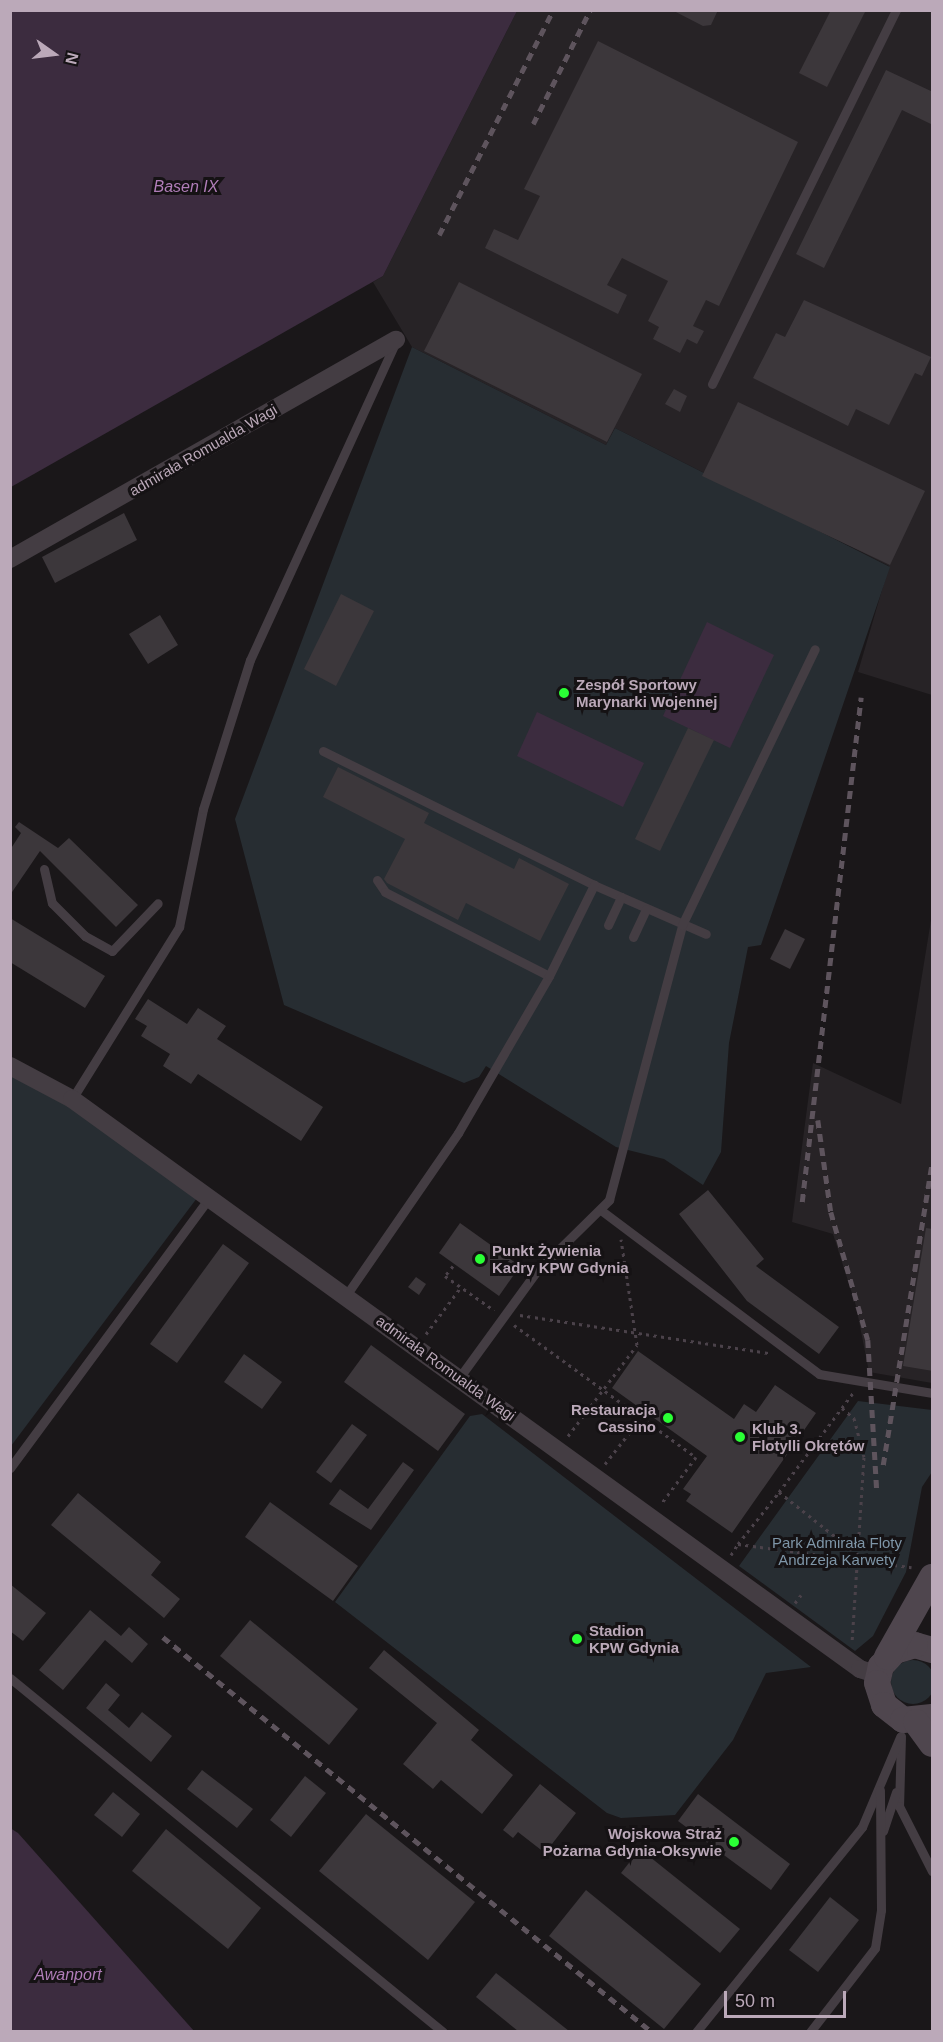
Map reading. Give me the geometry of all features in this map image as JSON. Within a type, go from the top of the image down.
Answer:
[{"type":"street","name":"admirała Romualda Wagi","points":[[10,559],[396,340]]},
{"type":"street","name":"admirała Romualda Wagi","points":[[10,1065],[72,1099],[347,1294],[847,1660],[882,1666]]},
{"type":"street","points":[[922,1572],[882,1666],[880,1699],[913,1724],[933,1744]]},
{"type":"street","points":[[882,1666],[904,1647],[933,1650]]},
{"type":"lane","points":[[712,384],[896,10]]},
{"type":"lane","points":[[72,1099],[179,927],[203,809],[250,660],[396,340]]},
{"type":"lane","points":[[459,1378],[536,1272],[602,1211],[614,1185],[682,925],[814,649]]},
{"type":"lane","points":[[323,751],[594,885],[706,934]]},
{"type":"lane","points":[[44,869],[52,903],[85,936],[112,951],[158,903]]},
{"type":"lane","points":[[377,880],[385,892],[549,976]]},
{"type":"lane","points":[[347,1294],[458,1133],[549,976],[594,885]]},
{"type":"lane","points":[[608,925],[621,897]]},
{"type":"lane","points":[[633,937],[646,909]]},
{"type":"lane","points":[[10,1468],[210,1197]]},
{"type":"lane","points":[[602,1211],[764,1328],[777,1348],[819,1374],[933,1394]]},
{"type":"lane","points":[[10,1678],[442,2031]]},
{"type":"lane","points":[[696,2031],[862,1827],[880,1785],[886,1761],[913,1724]]},
{"type":"lane","points":[[880,1839],[897,1787],[913,1724]]},
{"type":"lane","points":[[810,2031],[875,1948],[881,1910],[880,1785]]},
{"type":"lane","points":[[897,1787],[899,1806],[933,1871]]},
{"type":"path","points":[[558,1450],[637,1345],[620,1224]]},
{"type":"path","points":[[453,1266],[445,1276],[505,1315],[696,1457],[651,1518]]},
{"type":"path","points":[[417,1347],[461,1287]]},
{"type":"path","points":[[505,1315],[773,1354]]},
{"type":"path","points":[[721,1569],[862,1381]]},
{"type":"path","points":[[842,1408],[854,1418],[864,1456],[861,1559],[847,1660]]},
{"type":"path","points":[[595,1477],[641,1418]]},
{"type":"path","points":[[778,1492],[861,1559],[922,1572]]},
{"type":"path","points":[[738,1544],[861,1559]]},
{"type":"shaded area","points":[[517,11],[932,11],[932,695],[858,672],[889,566],[615,428],[606,445],[412,347],[373,282],[383,276]]},
{"type":"shaded area","points":[[932,914],[932,1383],[869,1372],[856,1306],[833,1234],[792,1222],[813,1063],[901,1104]]},
{"type":"green space","name":"Zespół Sportowy Marynarki Wojennej","points":[[412,347],[606,445],[615,428],[890,567],[761,945],[748,947],[729,1043],[721,1152],[703,1185],[664,1159],[616,1147],[486,1066],[479,1077],[464,1083],[284,1005],[235,819]]},
{"type":"green space","points":[[11,1074],[89,1118],[197,1198],[11,1446]]},
{"type":"green space","name":"Park Admirała Floty Andrzeja Karwety","points":[[858,1401],[932,1410],[932,1472],[922,1487],[906,1572],[873,1636],[855,1651],[739,1566]]},
{"type":"green space","name":"Stadion KPW Gdynia","points":[[482,1414],[811,1667],[766,1673],[733,1740],[675,1815],[621,1818],[607,1813],[335,1602],[470,1416]]},
{"type":"green space","points":[[913,1660],[929,1666],[935,1682],[929,1698],[913,1704],[897,1698],[891,1682],[897,1666]]},
{"type":"water","name":"Basen IX","points":[[10,11],[517,11],[383,276],[11,487]]},
{"type":"water","points":[[707,622],[774,655],[730,748],[663,716]]},
{"type":"water","points":[[537,712],[644,763],[623,807],[517,756]]},
{"type":"water","name":"Awanport","points":[[10,1828],[18,1833],[194,2031],[11,2031]]},
{"type":"building","points":[[672,10],[718,10],[711,25],[703,26]]},
{"type":"building","points":[[831,10],[866,10],[827,87],[799,73]]},
{"type":"building","points":[[598,41],[798,142],[719,306],[706,300],[693,326],[704,331],[697,344],[687,339],[680,353],[653,339],[659,327],[648,321],[668,281],[622,258],[607,285],[627,295],[618,314],[485,248],[494,229],[518,240],[540,196],[524,189]]},
{"type":"building","points":[[886,70],[933,92],[933,125],[902,110],[824,268],[796,254]]},
{"type":"building","points":[[459,282],[642,374],[607,442],[424,351]]},
{"type":"building","points":[[804,300],[931,357],[922,376],[915,373],[889,425],[856,409],[848,426],[753,378],[776,333],[785,337]]},
{"type":"building","points":[[674,389],[687,396],[680,412],[665,404]]},
{"type":"building","points":[[738,402],[925,491],[890,565],[702,476]]},
{"type":"building","points":[[124,513],[137,540],[55,583],[42,557]]},
{"type":"building","points":[[341,594],[374,611],[336,686],[304,669]]},
{"type":"building","points":[[160,615],[178,645],[148,664],[129,634]]},
{"type":"building","points":[[688,728],[714,740],[660,851],[635,839]]},
{"type":"building","points":[[338,767],[429,813],[424,823],[514,869],[519,858],[569,884],[540,941],[466,903],[458,920],[387,883],[384,879],[405,839],[323,797]]},
{"type":"building","points":[[19,822],[58,848],[69,838],[138,905],[116,927],[40,851],[10,895],[10,850],[21,833],[15,827]]},
{"type":"building","points":[[10,918],[105,976],[85,1008],[10,962]]},
{"type":"building","points":[[785,929],[805,939],[790,969],[770,959]]},
{"type":"building","points":[[148,999],[187,1024],[198,1008],[226,1026],[217,1039],[323,1107],[301,1141],[198,1074],[191,1084],[163,1066],[170,1054],[141,1036],[147,1026],[135,1019]]},
{"type":"building","points":[[708,1190],[764,1259],[756,1266],[839,1327],[819,1354],[747,1301],[679,1214]]},
{"type":"building","name":"Punkt Żywienia Kadry KPW Gdynia","points":[[460,1223],[520,1266],[499,1296],[439,1253]]},
{"type":"building","points":[[926,1228],[933,1229],[933,1371],[903,1366]]},
{"type":"building","points":[[223,1244],[249,1263],[177,1363],[150,1344]]},
{"type":"building","points":[[416,1277],[426,1284],[419,1295],[408,1287]]},
{"type":"building","points":[[371,1345],[465,1414],[438,1451],[344,1382]]},
{"type":"building","name":"Klub 3. Flotylli Okrętów","points":[[638,1351],[734,1419],[744,1404],[756,1412],[775,1385],[816,1413],[732,1533],[686,1501],[691,1494],[683,1489],[707,1456],[612,1388]]},
{"type":"building","points":[[244,1354],[282,1382],[262,1409],[224,1382]]},
{"type":"building","points":[[352,1424],[367,1435],[331,1483],[316,1472]]},
{"type":"building","points":[[403,1462],[414,1470],[371,1530],[329,1504],[340,1489],[368,1509]]},
{"type":"building","points":[[78,1493],[161,1562],[151,1575],[180,1599],[164,1618],[51,1525]]},
{"type":"building","points":[[270,1502],[358,1566],[333,1601],[245,1537]]},
{"type":"building","points":[[10,1584],[46,1613],[23,1641],[10,1631]]},
{"type":"building","points":[[90,1610],[121,1636],[129,1627],[148,1644],[132,1663],[105,1640],[63,1690],[39,1670]]},
{"type":"building","points":[[250,1620],[358,1709],[329,1745],[220,1656]]},
{"type":"building","points":[[384,1650],[479,1730],[471,1740],[513,1775],[482,1814],[441,1780],[433,1789],[403,1764],[437,1723],[369,1668]]},
{"type":"building","points":[[106,1683],[120,1695],[108,1710],[129,1728],[142,1712],[172,1736],[151,1762],[86,1708]]},
{"type":"building","points":[[202,1770],[253,1809],[237,1828],[187,1789]]},
{"type":"building","points":[[305,1776],[326,1793],[291,1837],[270,1820]]},
{"type":"building","points":[[540,1784],[576,1813],[545,1853],[518,1832],[513,1838],[503,1830]]},
{"type":"building","points":[[113,1792],[140,1814],[122,1837],[94,1815]]},
{"type":"building","name":"Wojskowa Straż Pożarna Gdynia-Oksywie","points":[[698,1794],[790,1864],[771,1890],[678,1821]]},
{"type":"building","points":[[366,1814],[475,1902],[428,1960],[319,1871]]},
{"type":"building","points":[[166,1829],[261,1908],[228,1949],[132,1871]]},
{"type":"building","points":[[640,1849],[740,1929],[720,1953],[621,1873]]},
{"type":"building","points":[[586,1890],[701,1984],[664,2029],[549,1936]]},
{"type":"building","points":[[830,1897],[859,1920],[818,1972],[789,1950]]},
{"type":"building","points":[[496,1973],[569,2031],[518,2031],[476,1997]]},
{"type":"railway","points":[[439,235],[553,10]]},
{"type":"railway","points":[[533,124],[590,10]]},
{"type":"railway","points":[[802,1202],[861,697]]},
{"type":"railway","points":[[818,1120],[831,1212],[868,1340],[877,1493]]},
{"type":"railway","points":[[883,1465],[932,1163]]},
{"type":"railway","points":[[163,1637],[652,2032]]},
{"type":"place","name":"Zespół Sportowy Marynarki Wojennej","points":[[564,693]]},
{"type":"place","name":"Punkt Żywienia Kadry KPW Gdynia","points":[[480,1259]]},
{"type":"place","name":"Restauracja Cassino","points":[[668,1418]]},
{"type":"place","name":"Klub 3. Flotylli Okrętów","points":[[740,1437]]},
{"type":"place","name":"Stadion KPW Gdynia","points":[[577,1639]]},
{"type":"place","name":"Wojskowa Straż Pożarna Gdynia-Oksywie","points":[[734,1842]]}]
